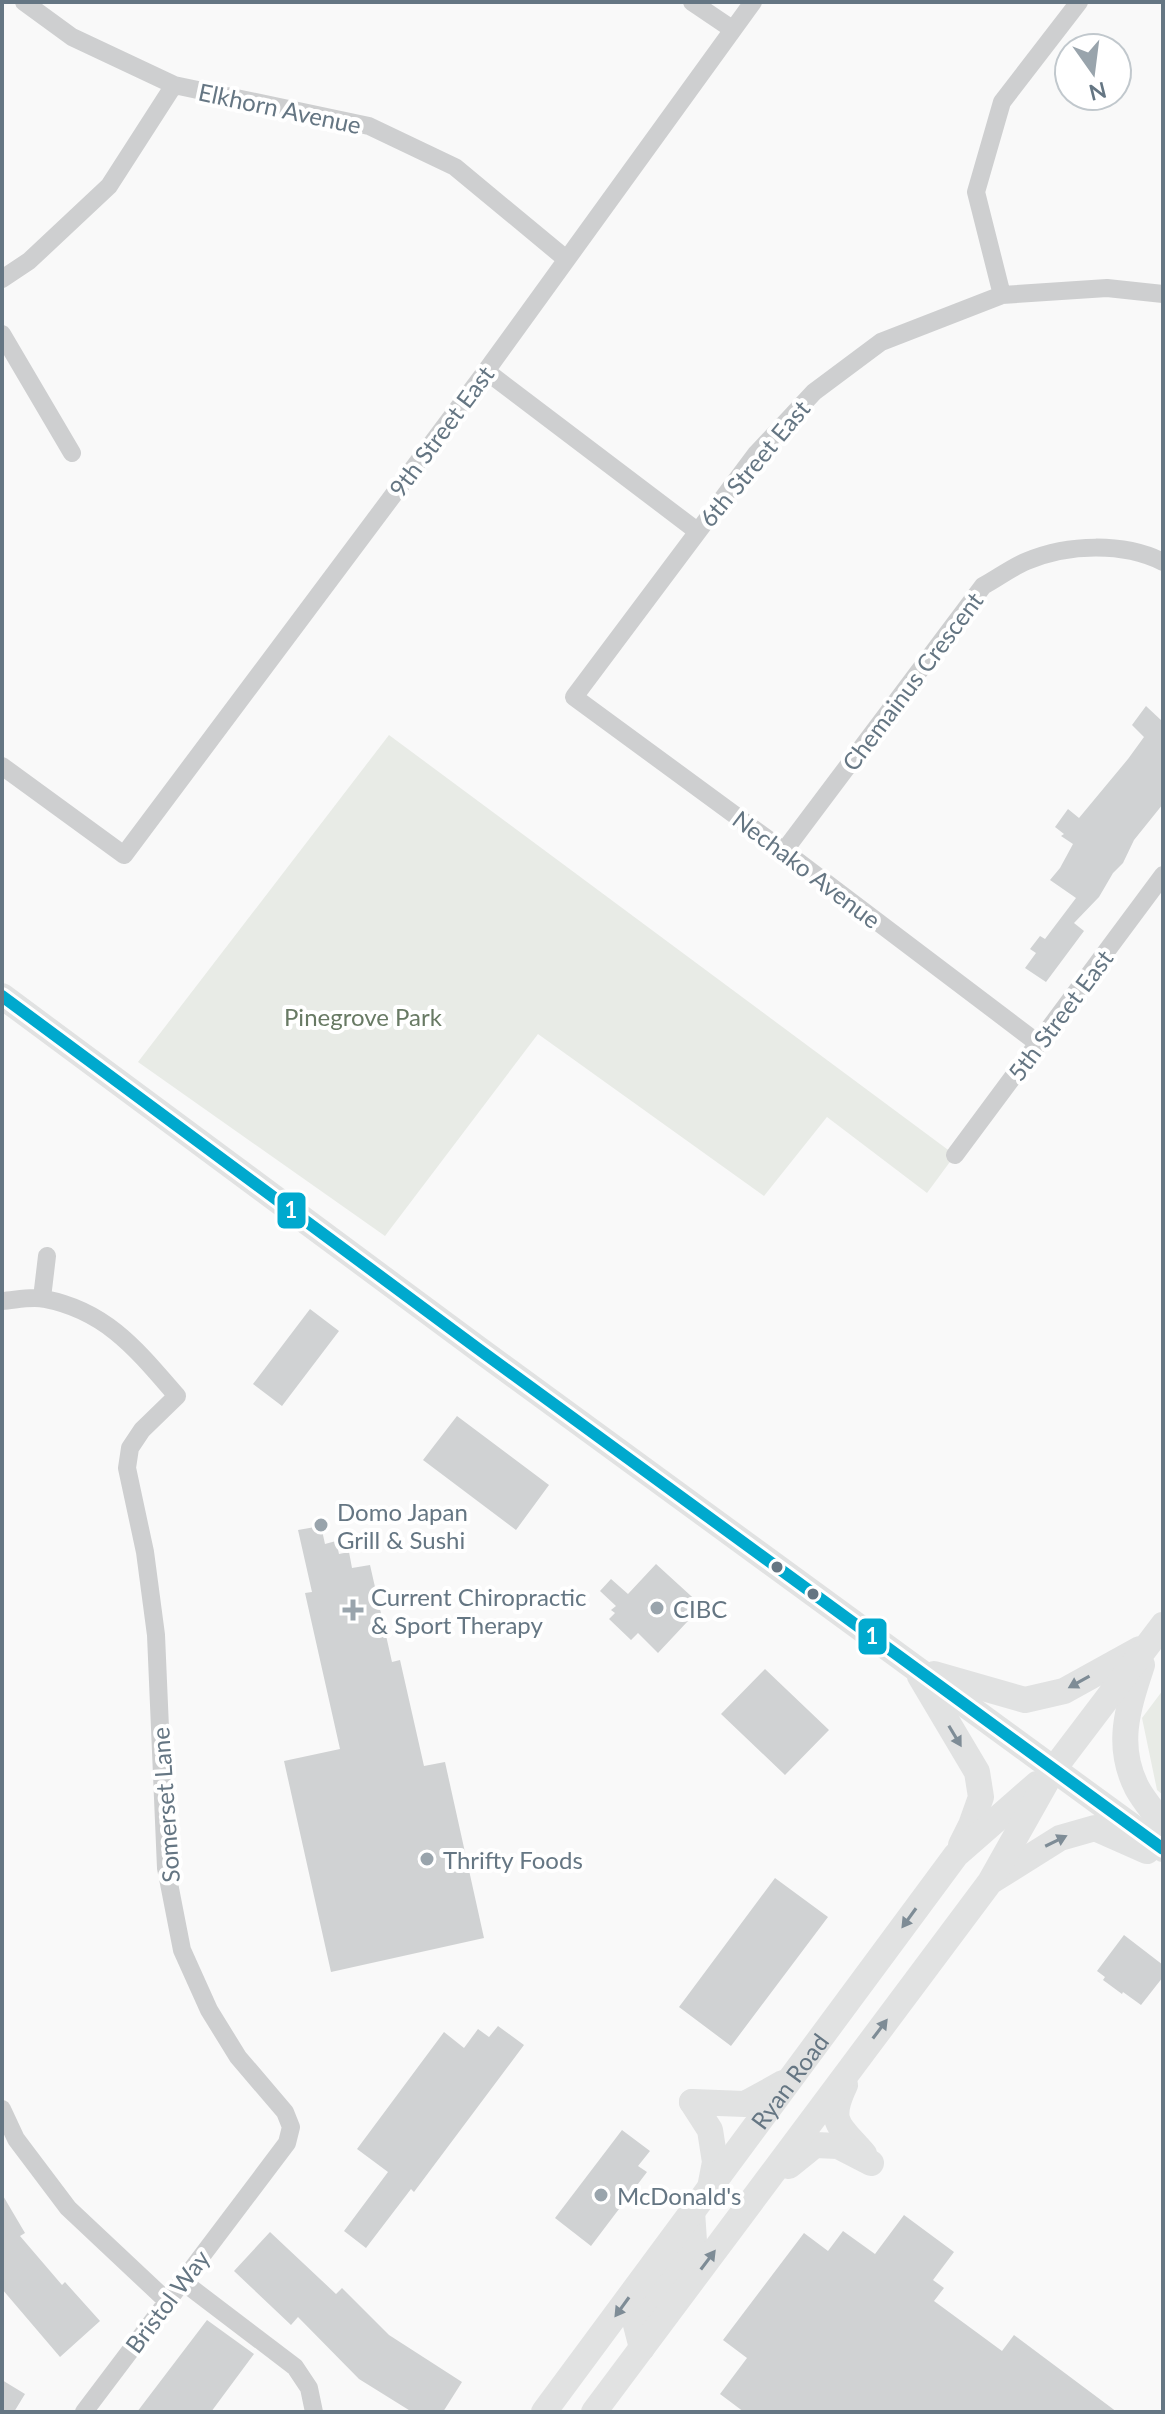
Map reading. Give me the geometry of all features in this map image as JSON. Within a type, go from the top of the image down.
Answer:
[{"type":"main road","points":[[2,996],[1163,1849]]},
{"type":"main road","points":[[916,1669],[1025,1700],[1064,1691],[1155,1635]]},
{"type":"main road","points":[[1155,1635],[1126,1716],[1126,1754],[1137,1788],[1163,1825]]},
{"type":"main road","name":"Ryan Road","points":[[594,2412],[990,1882],[1053,1770],[1155,1635]]},
{"type":"main road","points":[[916,1669],[977,1772],[981,1797],[956,1855]]},
{"type":"main road","name":"Ryan Road","points":[[544,2412],[956,1855],[1053,1770]]},
{"type":"main road","points":[[990,1882],[1060,1838],[1095,1828],[1163,1858]]},
{"type":"main road","points":[[761,2188],[815,2145],[838,2146],[871,2163],[837,2122],[836,2105],[860,2055]]},
{"type":"main road","points":[[710,2188],[715,2162],[710,2130],[692,2102],[745,2104],[791,2078]]},
{"type":"main road","points":[[642,2348],[635,2321],[694,2241],[692,2211]]},
{"type":"street","name":"Elkhorn Avenue","points":[[24,2],[72,37],[174,85],[369,126],[455,167],[566,259]]},
{"type":"street","points":[[692,2],[732,29]]},
{"type":"street","name":"9th Street East","points":[[2,766],[124,855],[486,371],[753,2]]},
{"type":"street","points":[[1002,295],[976,192],[1002,102],[1079,2]]},
{"type":"street","points":[[2,279],[29,261],[109,186],[174,85]]},
{"type":"street","name":"6th Street East","points":[[574,697],[756,454],[814,392],[881,342],[1002,295],[1107,288],[1163,294]]},
{"type":"street","points":[[2,334],[72,453]]},
{"type":"street","points":[[486,371],[697,531]]},
{"type":"street","name":"Chemainus Crescent","points":[[784,851],[983,586],[1027,561],[1066,550],[1110,548],[1163,562]]},
{"type":"street","name":"Nechako Avenue","points":[[574,697],[1039,1044]]},
{"type":"street","name":"5th Street East","points":[[955,1155],[1163,875]]},
{"type":"street","points":[[2,1301],[42,1298],[47,1256]]},
{"type":"street","name":"Somerset Lane","points":[[42,1298],[104,1321],[138,1352],[177,1396],[142,1430],[130,1448],[127,1468],[145,1552],[156,1635],[166,1868],[182,1950],[209,2010],[238,2057],[285,2112],[291,2127],[287,2143],[251,2190]]},
{"type":"street","points":[[2,2109],[16,2139],[68,2208],[167,2301]]},
{"type":"street","name":"Bristol Way","points":[[84,2412],[251,2190]]},
{"type":"street","points":[[182,2281],[295,2367],[309,2388],[314,2412]]},
{"type":"green space","name":"Pinegrove Park","points":[[389,735],[955,1155],[927,1193],[827,1117],[764,1196],[538,1034],[385,1236],[138,1062]]},
{"type":"green space","points":[[1163,1690],[1163,1795],[1157,1790],[1142,1718]]},
{"type":"building","points":[[1146,706],[1163,722],[1163,804],[1134,840],[1123,863],[1113,873],[1099,897],[1074,923],[1084,931],[1046,982],[1025,968],[1036,953],[1030,949],[1040,936],[1045,939],[1076,898],[1050,880],[1073,844],[1061,836],[1064,834],[1055,827],[1068,809],[1079,818],[1128,759],[1144,737],[1132,725]]},
{"type":"building","points":[[310,1309],[339,1331],[282,1406],[253,1384]]},
{"type":"building","points":[[457,1416],[549,1485],[516,1530],[423,1460]]},
{"type":"building","points":[[321,1526],[325,1544],[336,1541],[339,1554],[349,1552],[352,1568],[370,1565],[392,1662],[400,1660],[424,1766],[445,1762],[484,1938],[331,1972],[284,1761],[340,1749],[305,1593],[312,1592],[298,1530]]},
{"type":"building","name":"CIBC","points":[[656,1564],[702,1606],[658,1653],[638,1633],[631,1640],[609,1619],[615,1613],[611,1610],[616,1606],[600,1591],[611,1579],[628,1594]]},
{"type":"building","points":[[765,1669],[829,1730],[785,1775],[721,1714]]},
{"type":"building","points":[[775,1878],[828,1917],[731,2046],[679,2007]]},
{"type":"building","points":[[1124,1935],[1163,1965],[1163,1977],[1141,2005],[1103,1980],[1105,1977],[1097,1971]]},
{"type":"building","points":[[498,2026],[524,2045],[414,2192],[411,2189],[366,2248],[344,2231],[388,2172],[357,2149],[444,2032],[464,2048],[478,2029],[489,2037]]},
{"type":"building","name":"McDonald's","points":[[622,2130],[650,2151],[638,2166],[647,2172],[591,2246],[555,2218]]},
{"type":"building","points":[[2,2194],[25,2233],[20,2236],[62,2285],[65,2282],[100,2321],[60,2357],[2,2289]]},
{"type":"building","points":[[904,2215],[954,2252],[933,2280],[944,2288],[934,2301],[1002,2351],[1014,2335],[1117,2412],[744,2412],[720,2394],[747,2358],[723,2340],[804,2233],[828,2251],[843,2231],[875,2254]]},
{"type":"building","points":[[270,2232],[336,2294],[342,2288],[389,2335],[462,2382],[443,2412],[412,2412],[359,2379],[298,2317],[291,2325],[234,2271]]},
{"type":"building","points":[[207,2320],[254,2354],[211,2412],[137,2412]]},
{"type":"building","points":[[2,2380],[25,2394],[14,2412],[2,2412]]},
{"type":"transit line","name":"1","points":[[2,996],[477,1348],[1163,1849]]},
{"type":"place","name":"Domo Japan Grill & Sushi","points":[[321,1525]]},
{"type":"place","name":"CIBC","points":[[657,1608]]},
{"type":"place","name":"Current Chiropractic & Sport Therapy","points":[[353,1610]]},
{"type":"place","name":"Thrifty Foods","points":[[427,1859]]},
{"type":"place","name":"McDonald's","points":[[601,2195]]}]
